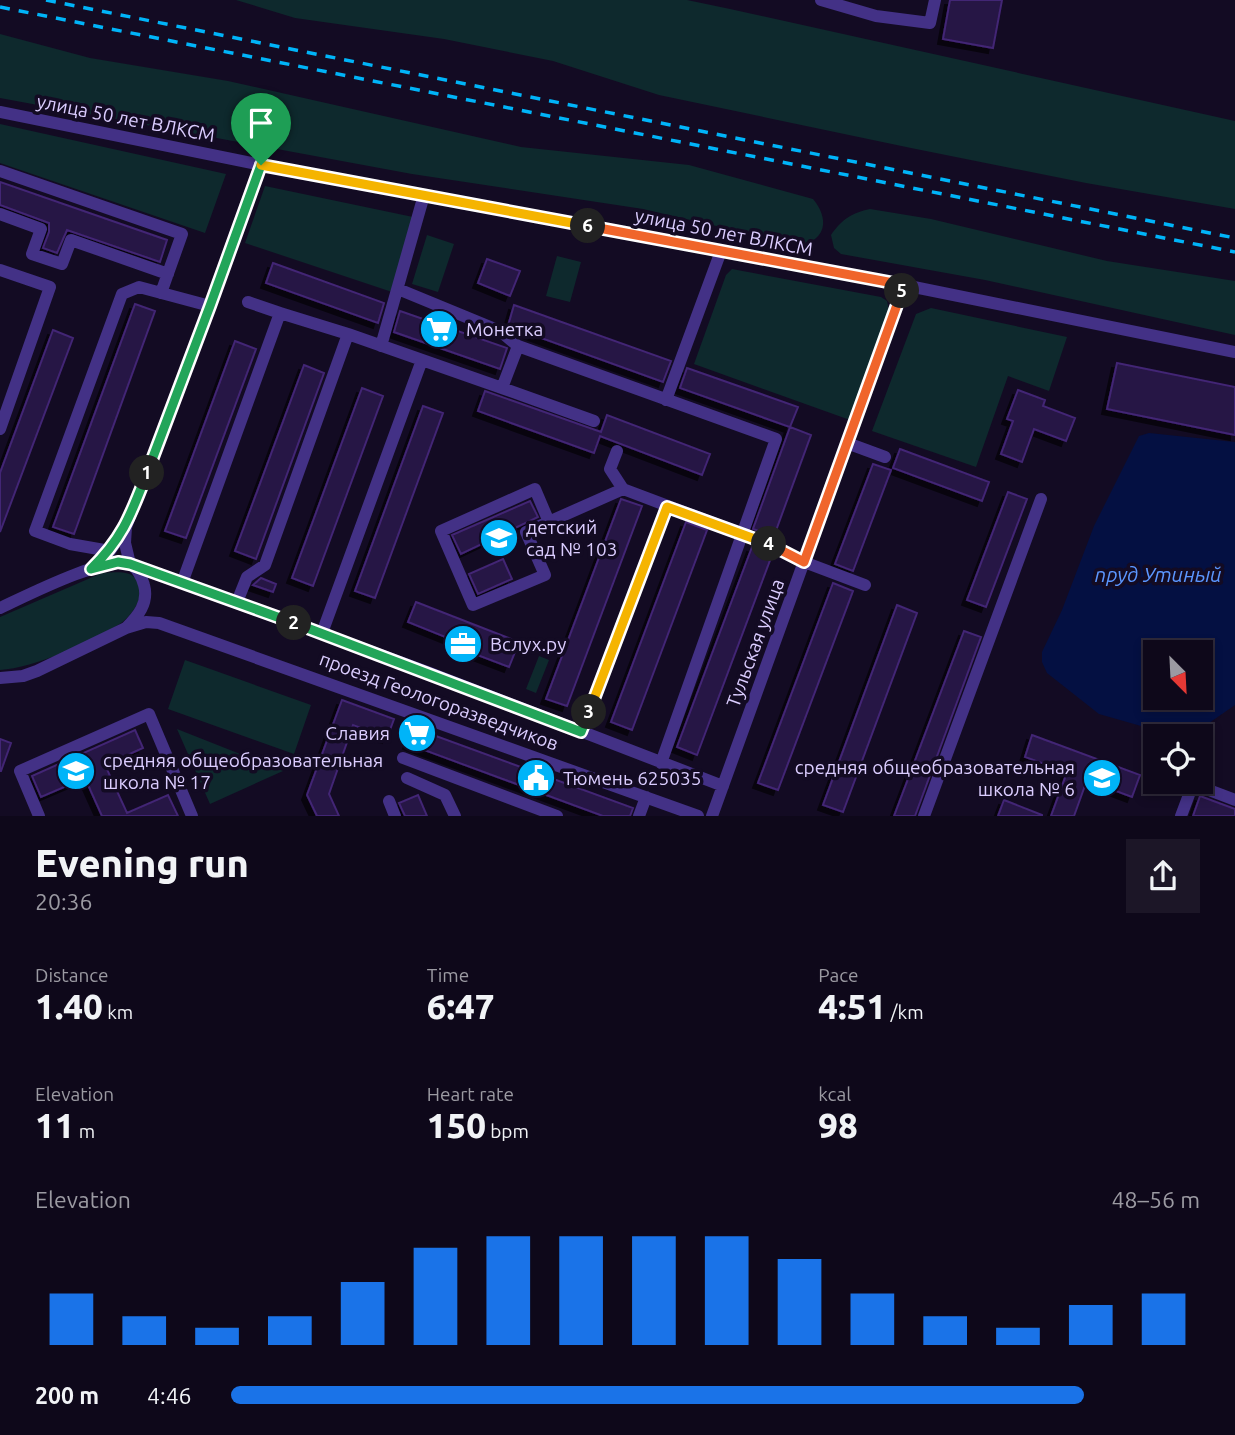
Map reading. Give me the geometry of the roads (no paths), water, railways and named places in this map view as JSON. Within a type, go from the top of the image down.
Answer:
[{"type":"street","points":[[821,0],[876,16],[930,23],[934,0]]},
{"type":"street","name":"улица 50 лет ВЛКСМ","points":[[0,112],[261,165],[904,285],[1235,352]]},
{"type":"street","points":[[91,569],[110,551],[126,527],[261,165]]},
{"type":"street","points":[[0,171],[182,234],[161,293]]},
{"type":"street","points":[[381,346],[424,195]]},
{"type":"street","points":[[0,215],[41,229],[32,254],[62,264],[71,240],[168,274]]},
{"type":"street","points":[[666,400],[721,251]]},
{"type":"street","points":[[0,270],[50,287],[0,429]]},
{"type":"street","name":"Тульская улица","points":[[712,816],[904,285]]},
{"type":"street","points":[[110,551],[70,544],[35,531],[122,294],[139,287],[210,306]]},
{"type":"street","points":[[398,289],[500,331],[519,346],[776,439],[661,763]]},
{"type":"street","points":[[248,302],[348,334],[594,421]]},
{"type":"street","points":[[182,583],[279,313]]},
{"type":"street","points":[[237,602],[247,577],[265,565],[348,334]]},
{"type":"street","points":[[502,388],[519,346]]},
{"type":"street","points":[[322,633],[422,360]]},
{"type":"street","points":[[847,443],[885,457]]},
{"type":"street","points":[[617,451],[610,469],[623,489],[774,546],[804,562],[865,585]]},
{"type":"street","points":[[549,522],[535,489],[441,531],[473,605],[545,575],[526,532],[549,522],[623,489]]},
{"type":"street","points":[[924,816],[1041,499]]},
{"type":"street","points":[[581,732],[667,507]]},
{"type":"street","points":[[0,678],[23,676],[37,671],[126,628],[138,617],[146,595],[138,572],[130,564],[125,543],[126,527]]},
{"type":"street","points":[[0,608],[91,569],[118,562],[130,564]]},
{"type":"street","name":"проезд Геологоразведчиков","points":[[130,564],[322,633],[723,786]]},
{"type":"street","name":"проезд Геологоразведчиков","points":[[126,628],[146,622],[159,623],[698,816]]},
{"type":"street","points":[[39,816],[20,771],[149,714],[192,816]]},
{"type":"street","points":[[403,758],[557,816]]},
{"type":"street","points":[[407,778],[445,795],[455,816]]},
{"type":"street","points":[[1181,816],[1192,784],[1235,800]]},
{"type":"street","points":[[639,816],[646,797]]},
{"type":"street","points":[[389,801],[396,816]]},
{"type":"water","name":"пруд Утиный","points":[[1149,433],[1235,442],[1235,705],[1209,723],[1141,726],[1099,714],[1047,673],[1042,662],[1042,652],[1062,610],[1094,526],[1139,436]]},
{"type":"railway","points":[[46,0],[1235,238]]},
{"type":"railway","points":[[0,7],[1235,252]]},
{"type":"place","name":"Монетка","points":[[439,329]]},
{"type":"place","name":"детский сад № 103","points":[[499,538]]},
{"type":"place","name":"Вслух.ру","points":[[463,644]]},
{"type":"place","name":"Славия","points":[[417,733]]},
{"type":"place","name":"средняя общеобразовательная школа № 17","points":[[76,771]]},
{"type":"place","name":"Тюмень 625035","points":[[536,778]]},
{"type":"place","name":"средняя общеобразовательная школа № 6","points":[[1102,778]]}]
